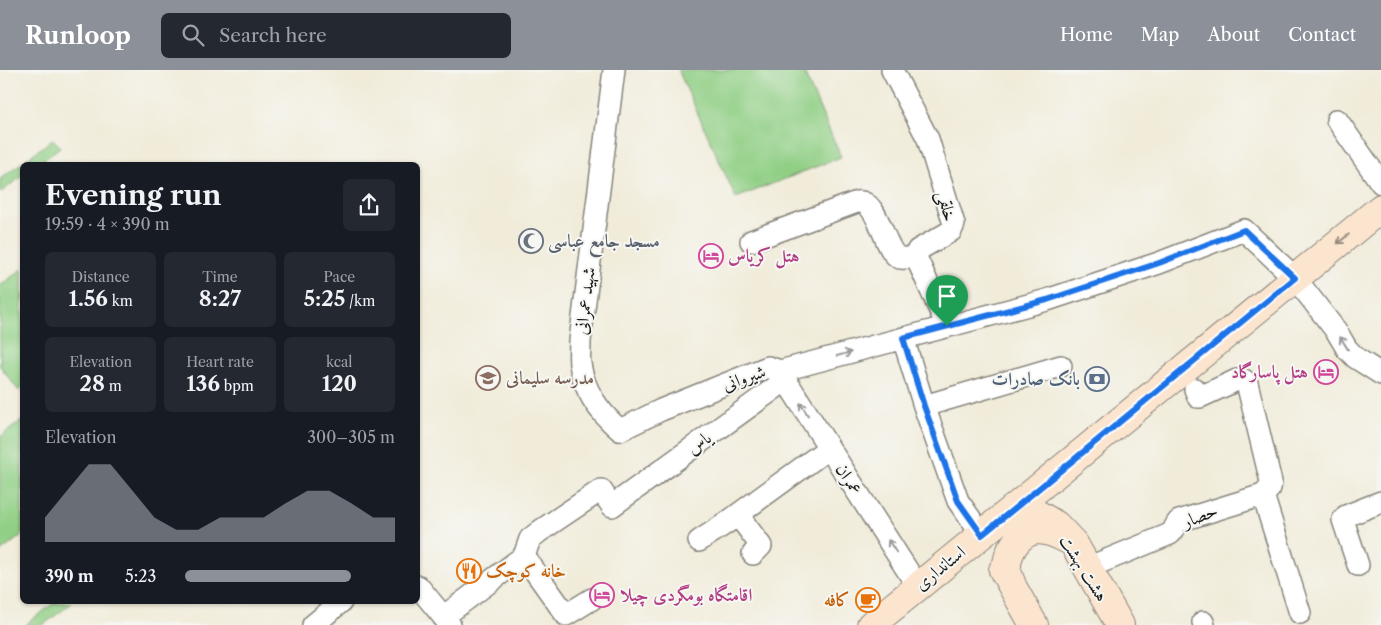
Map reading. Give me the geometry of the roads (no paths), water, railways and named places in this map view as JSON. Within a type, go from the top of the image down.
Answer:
[{"type":"main road","name":"استانداری","points":[[872,625],[1381,208]]},
{"type":"main road","name":"هشت بهشت","points":[[1014,508],[1039,515],[1056,524],[1074,544],[1120,625]]},
{"type":"main road","points":[[1012,585],[1007,572],[1008,558],[1013,545],[1023,535],[1035,530],[1048,531],[1062,536],[1074,544]]},
{"type":"main road","points":[[982,535],[1034,625]]},
{"type":"street","name":"شهید عمرانی","points":[[614,70],[580,341],[580,364],[594,402],[607,419],[620,430]]},
{"type":"street","name":"خلقی","points":[[892,70],[928,139],[954,224],[951,231],[918,250],[916,257]]},
{"type":"street","points":[[1337,120],[1381,182]]},
{"type":"street","points":[[751,241],[857,202],[867,203],[879,222],[894,254],[901,258],[916,257],[947,326]]},
{"type":"street","name":"شیروانی","points":[[620,430],[661,410],[768,367],[783,376],[903,338],[1047,300],[1159,263],[1244,230],[1295,278]]},
{"type":"street","points":[[1295,278],[1337,332],[1347,349],[1356,358],[1381,374]]},
{"type":"street","points":[[903,338],[924,406],[958,501],[982,535]]},
{"type":"street","points":[[924,406],[1061,366]]},
{"type":"street","name":"عمران","points":[[783,376],[918,587]]},
{"type":"street","name":"یاس","points":[[524,556],[530,540],[601,490],[612,506],[783,376]]},
{"type":"street","points":[[1195,389],[1198,397],[1200,397],[1237,380],[1247,382],[1270,482],[1270,488],[1263,495],[1300,613]]},
{"type":"street","points":[[699,541],[738,515],[829,448]]},
{"type":"street","name":"حصار","points":[[1087,568],[1170,534],[1179,520],[1263,495]]},
{"type":"street","points":[[1358,565],[1343,520],[1346,516],[1381,502]]},
{"type":"street","points":[[738,515],[761,546],[753,554]]},
{"type":"street","points":[[420,588],[446,621],[524,556],[566,615],[592,599]]},
{"type":"street","points":[[313,625],[339,604]]},
{"type":"place","name":"مسجد جامع عباسی","points":[[531,241]]},
{"type":"place","name":"هتل کریاس","points":[[711,256]]},
{"type":"place","name":"هتل پاسارگاد","points":[[1326,372]]},
{"type":"place","name":"مدرسه سلیمانی","points":[[488,378]]},
{"type":"place","name":"بانک صادرات","points":[[1097,379]]},
{"type":"place","name":"خانه کوچک","points":[[469,571]]},
{"type":"place","name":"اقامتگاه بومگردی چیلا","points":[[602,595]]},
{"type":"place","name":"کافه","points":[[868,600]]}]
